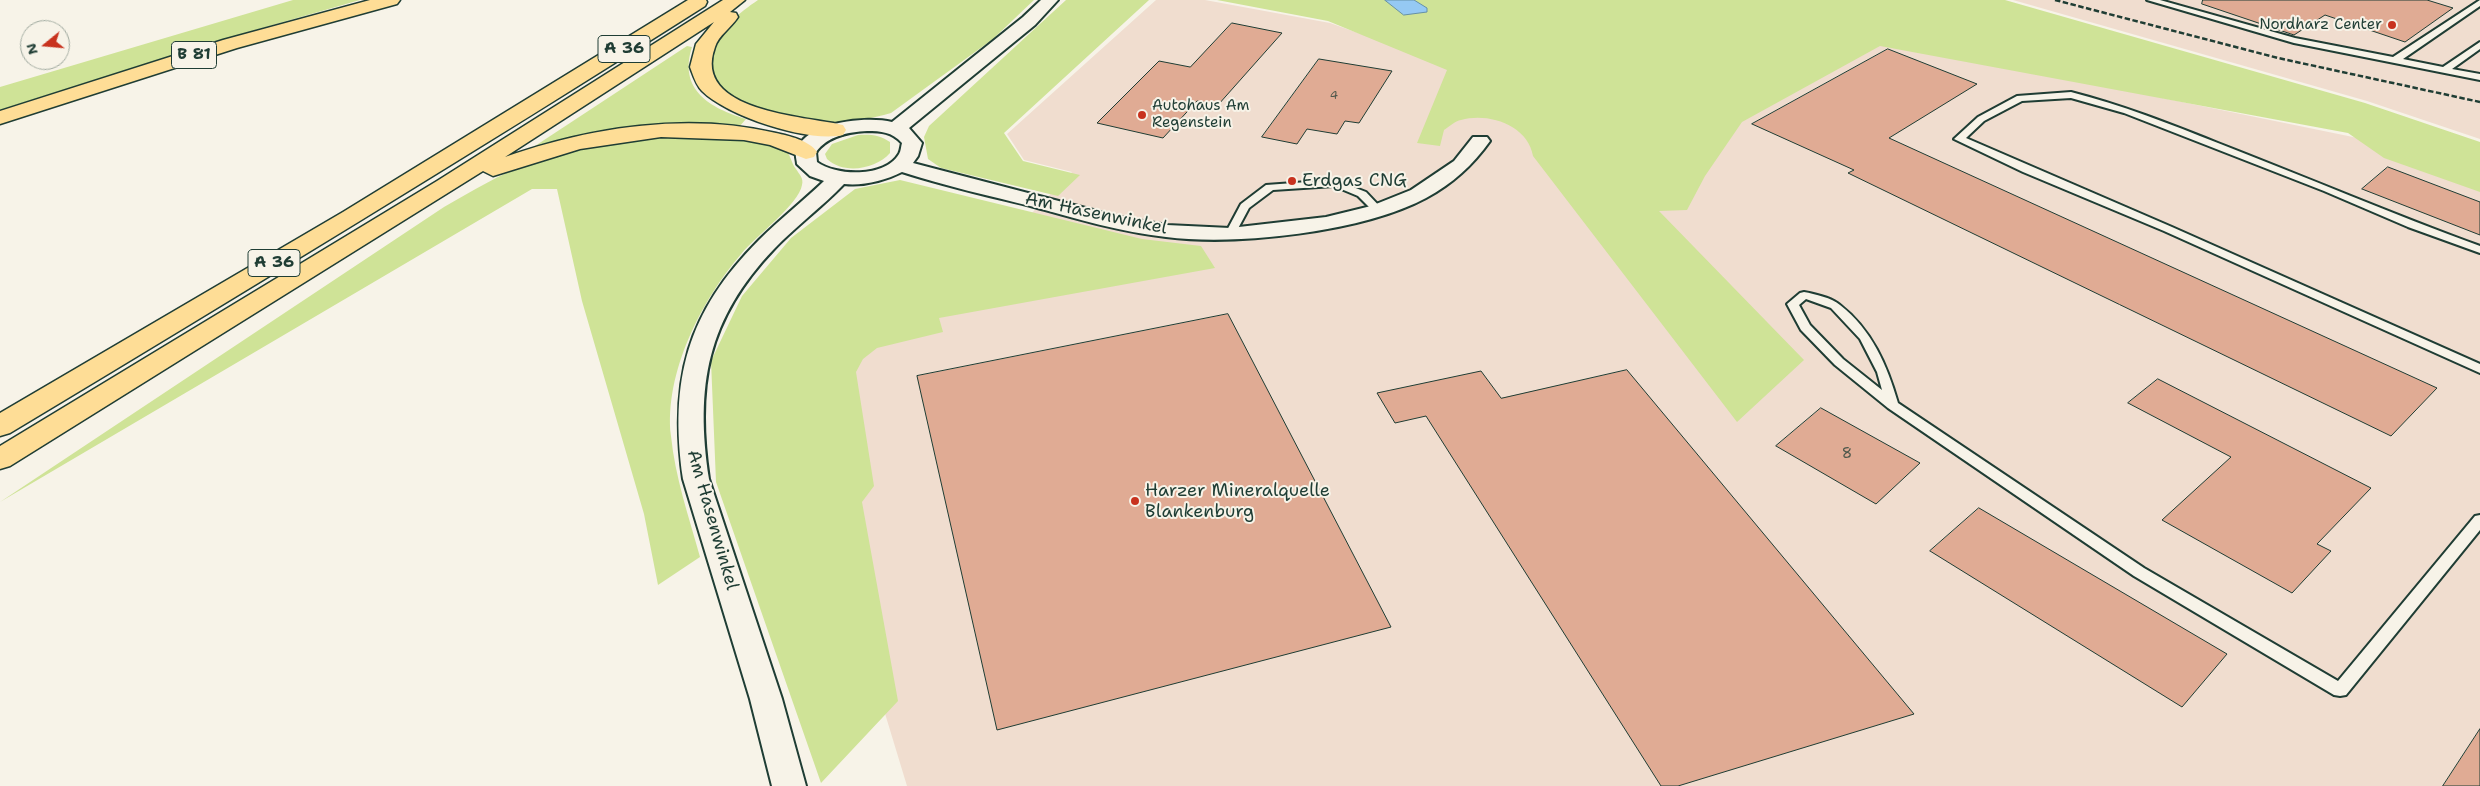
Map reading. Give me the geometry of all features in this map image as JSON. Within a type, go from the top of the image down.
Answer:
[{"type":"main road","name":"B 81","points":[[0,118],[230,44],[391,0]]},
{"type":"main road","name":"A 36","points":[[0,426],[254,276],[546,98],[702,0]]},
{"type":"main road","name":"A 36","points":[[0,459],[445,186],[732,3]]},
{"type":"main road","points":[[732,3],[732,15],[713,31],[700,52],[701,72],[712,89],[731,104],[748,112],[800,127],[835,130]]},
{"type":"main road","points":[[445,186],[557,147],[630,132],[668,129],[741,133],[775,140],[806,152]]},
{"type":"street","points":[[896,129],[1029,21],[1050,0]]},
{"type":"street","points":[[868,125],[896,129],[905,134],[912,143],[909,154],[899,165],[874,176],[838,178],[813,170],[807,164],[806,152],[816,140],[835,130],[868,125]]},
{"type":"street","name":"Am Hasenwinkel","points":[[899,165],[924,174],[1119,223],[1166,231],[1230,234],[1326,223],[1378,210],[1418,194],[1461,165],[1480,141]]},
{"type":"street","name":"Am Hasenwinkel","points":[[790,786],[766,699],[696,479],[690,447],[688,404],[692,376],[700,350],[722,300],[764,246],[838,178]]},
{"type":"lane","points":[[2150,0],[2294,40],[2480,77]]},
{"type":"lane","points":[[2395,60],[2480,2]]},
{"type":"lane","points":[[2444,70],[2480,44]]},
{"type":"lane","points":[[2480,250],[2412,226],[2328,189],[2128,111],[2071,95],[2020,98],[1981,119],[1959,139],[2177,233],[2480,369]]},
{"type":"lane","points":[[1230,234],[1245,206],[1270,187],[1335,184],[1362,194],[1378,210]]},
{"type":"lane","points":[[1892,405],[1883,372],[1865,337],[1835,306],[1804,295],[1793,304],[1805,327],[1839,362],[1892,405],[2138,572],[2340,690],[2480,520]]},
{"type":"shaded area","points":[[1156,0],[1205,0],[1330,23],[1384,42],[1875,39],[2431,153],[2480,167],[2480,786],[907,786],[812,473],[840,280],[1025,220],[1072,172],[1024,160],[1007,134]]},
{"type":"shaded area","points":[[2013,0],[2480,0],[2480,139],[2367,101]]},
{"type":"green space","points":[[293,0],[360,0],[217,41],[0,110],[0,87],[57,70],[70,70],[70,66]]},
{"type":"green space","points":[[758,0],[1034,0],[993,39],[891,113],[855,121],[819,123],[746,106],[719,87],[711,73],[709,60],[712,46],[720,33],[731,21]]},
{"type":"green space","points":[[1066,0],[1149,0],[1004,133],[1023,161],[1080,175],[1058,196],[941,168],[928,159],[924,137],[929,126]]},
{"type":"green space","points":[[1217,0],[2005,0],[2365,103],[2480,142],[2480,192],[2384,158],[2348,133],[1880,46],[1742,122],[1705,176],[1687,210],[1659,211],[1804,360],[1737,422],[1533,156],[1530,145],[1515,129],[1505,123],[1494,120],[1472,118],[1461,120],[1444,130],[1440,146],[1417,143],[1447,70],[1328,21]]},
{"type":"green space","points":[[687,46],[692,47],[689,75],[693,86],[709,103],[746,119],[739,127],[689,124],[638,126],[589,133],[540,147],[535,146]]},
{"type":"green space","points":[[858,135],[875,136],[890,142],[890,153],[877,163],[860,168],[842,167],[827,159],[825,154],[832,144]]},
{"type":"green space","points":[[677,136],[750,140],[777,145],[787,151],[794,167],[801,176],[802,183],[799,193],[785,211],[748,246],[727,271],[700,315],[680,363],[670,412],[671,436],[679,482],[700,557],[658,585],[644,514],[582,301],[557,189],[532,189],[0,502],[444,207],[486,183],[530,163],[566,152],[621,141]]},
{"type":"green space","points":[[900,180],[1142,239],[1201,246],[1215,268],[939,318],[943,332],[877,348],[863,359],[856,372],[874,486],[862,502],[898,701],[821,783],[716,482],[711,361],[742,296],[791,238],[855,189]]},
{"type":"water","points":[[1385,0],[1414,0],[1427,8],[1427,12],[1404,15]]},
{"type":"building","name":"Nordharz Center","points":[[2203,0],[2427,0],[2453,8],[2405,42],[2325,15],[2294,35],[2202,4]]},
{"type":"building","points":[[1232,23],[1282,33],[1218,105],[1197,101],[1163,138],[1097,123],[1159,61],[1190,67]]},
{"type":"building","points":[[1888,49],[1977,84],[1889,138],[2437,388],[2391,436],[1848,173],[1854,170],[1752,124]]},
{"type":"building","points":[[1319,59],[1392,71],[1359,123],[1345,121],[1337,134],[1307,129],[1297,144],[1262,137]]},
{"type":"building","points":[[2388,167],[2480,202],[2480,235],[2362,189]]},
{"type":"building","name":"Harzer Mineralquelle Blankenburg","points":[[1228,314],[1391,627],[997,730],[917,376]]},
{"type":"building","points":[[1627,370],[1914,714],[1678,786],[1661,786],[1426,416],[1395,423],[1377,393],[1481,371],[1501,398]]},
{"type":"building","points":[[2158,379],[2371,488],[2317,544],[2331,551],[2292,593],[2162,520],[2231,457],[2128,403]]},
{"type":"building","points":[[1821,408],[1920,463],[1876,504],[1776,446]]},
{"type":"building","points":[[1979,508],[2227,654],[2182,707],[1930,551]]},
{"type":"building","points":[[2480,729],[2480,786],[2443,786]]},
{"type":"railway","points":[[2055,0],[2278,58],[2480,102]]},
{"type":"place","name":"Nordharz Center","points":[[2392,25]]},
{"type":"place","name":"Autohaus Am Regenstein","points":[[1142,115]]},
{"type":"place","name":"Erdgas CNG","points":[[1292,181]]},
{"type":"place","name":"Harzer Mineralquelle Blankenburg","points":[[1135,501]]}]
